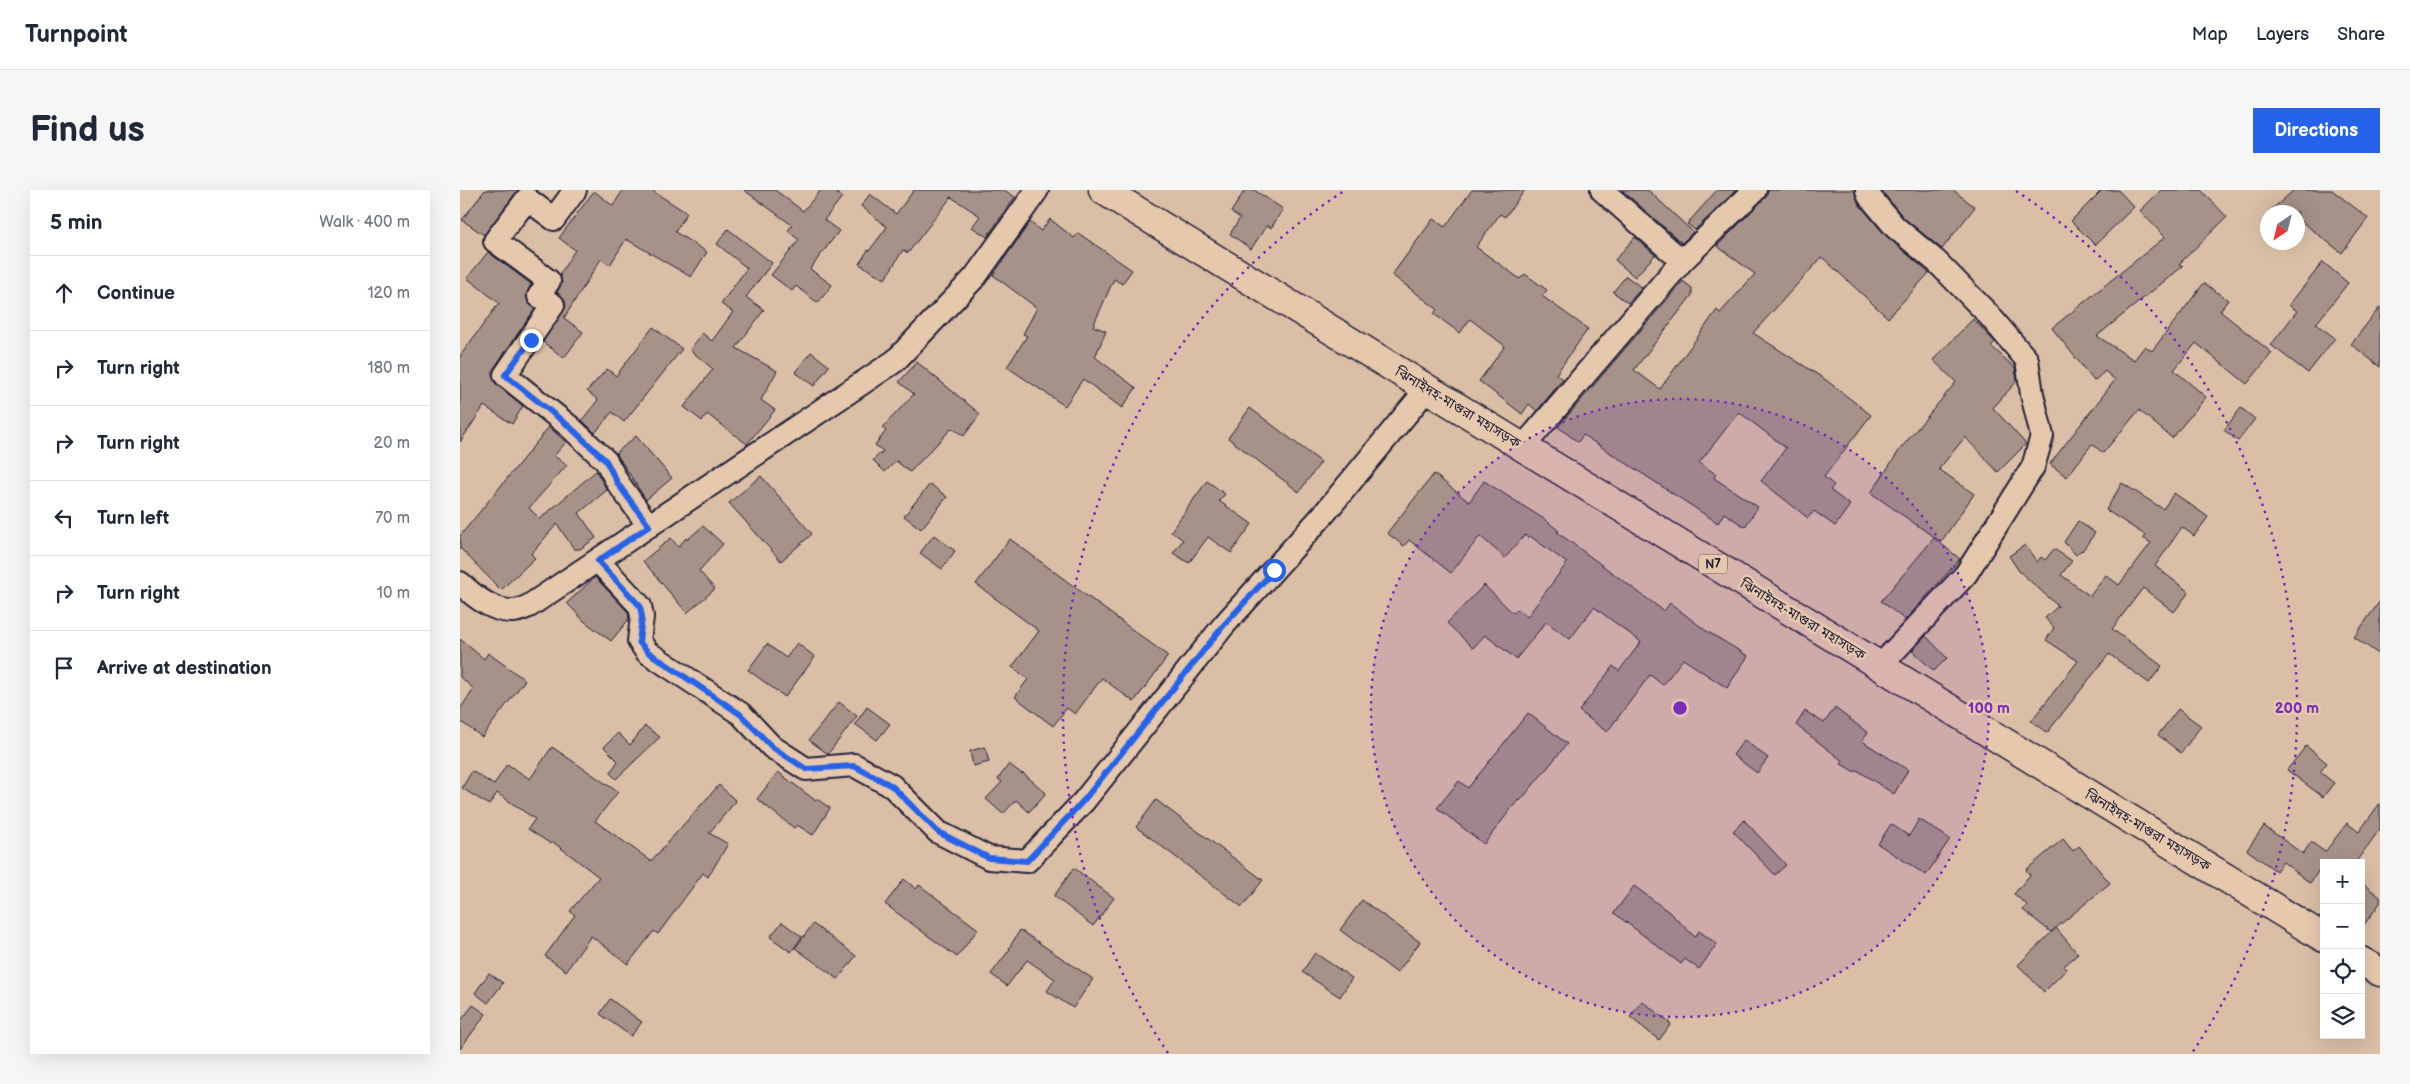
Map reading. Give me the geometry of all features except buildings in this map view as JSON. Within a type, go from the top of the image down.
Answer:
[{"type":"highway","name":"ঝিনাইদহ-মাগুরা মহাসড়ক","points":[[1103,190],[2320,936]]},
{"type":"highway","points":[[2365,963],[2380,972]]},
{"type":"street","points":[[575,190],[554,218],[527,199],[496,241],[550,281],[539,296],[554,306],[505,375],[570,427],[606,461],[618,484],[649,526]]},
{"type":"street","points":[[460,583],[477,599],[497,608],[514,611],[529,606],[895,361],[975,277],[1037,190]]},
{"type":"street","points":[[1602,190],[1682,261]]},
{"type":"street","points":[[1523,447],[1682,261],[1755,190]]},
{"type":"street","points":[[1867,190],[1869,196],[1895,227],[1937,262],[1987,313],[2027,360],[2042,436],[2033,467],[1966,574],[1880,666]]},
{"type":"street","points":[[598,561],[640,606],[642,617],[639,642],[648,652],[740,714],[772,747],[806,769],[854,766],[892,786],[938,832],[989,858],[1027,861],[1084,800],[1224,625],[1329,508],[1427,389]]},
{"type":"route","points":[[531,340],[505,375],[570,427],[606,461],[615,475],[618,484],[649,526],[598,561],[624,586],[640,606],[642,617],[639,642],[648,652],[672,670],[740,714],[772,747],[806,769],[854,766],[892,786],[938,832],[989,858],[1027,861],[1084,800],[1224,625],[1274,570]]}]
